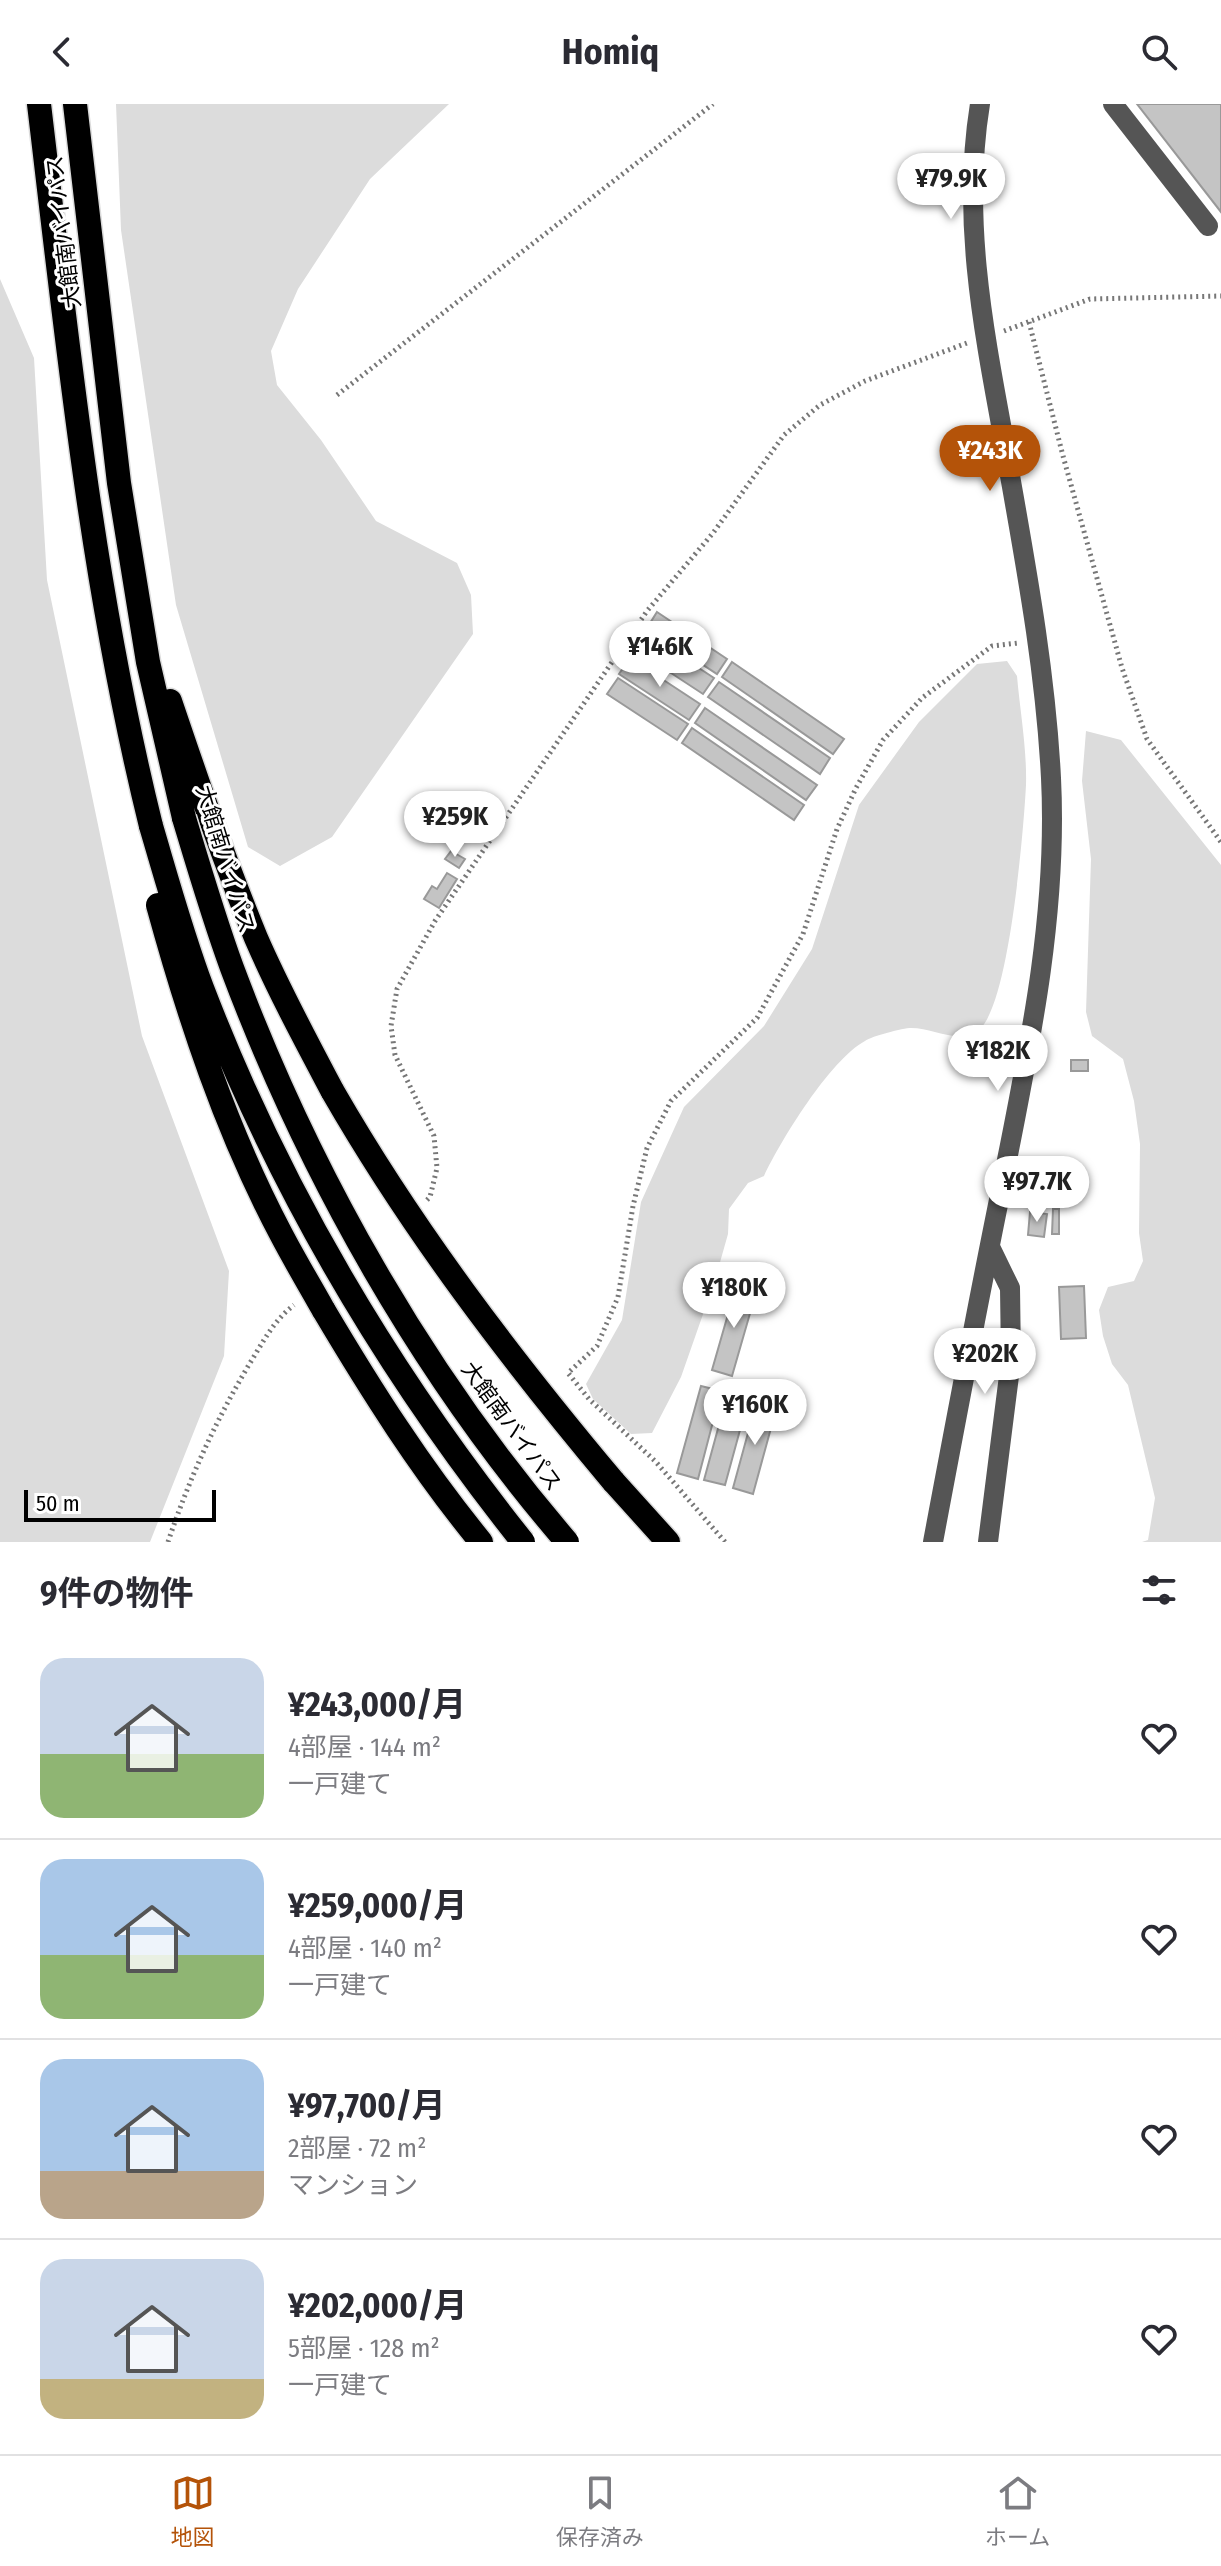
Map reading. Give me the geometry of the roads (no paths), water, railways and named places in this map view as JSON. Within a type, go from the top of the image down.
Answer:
[{"type":"highway","name":"大館南バイパス","points":[[39,104],[83,472],[100,586],[107,667],[120,746],[145,828]]},
{"type":"highway","name":"大館南バイパス","points":[[75,104],[117,468],[148,662],[184,818],[238,981],[292,1109],[330,1185],[409,1325],[508,1467],[567,1542]]},
{"type":"highway","points":[[134,580],[155,659],[257,940],[333,1092],[374,1163],[479,1314],[613,1481],[668,1542]]},
{"type":"highway","points":[[145,828],[182,990],[209,1071],[280,1232],[367,1385],[411,1451],[481,1542]]},
{"type":"highway","points":[[145,828],[231,1059],[296,1197],[337,1272],[427,1416],[523,1542]]},
{"type":"street","points":[[933,1542],[1025,1068],[1046,931],[1051,860],[1051,782],[1039,641],[978,287],[972,207],[973,162],[980,104]]},
{"type":"street","points":[[1113,104],[1208,226]]},
{"type":"street","points":[[988,1542],[1011,1360],[1010,1288],[990,1247]]}]
